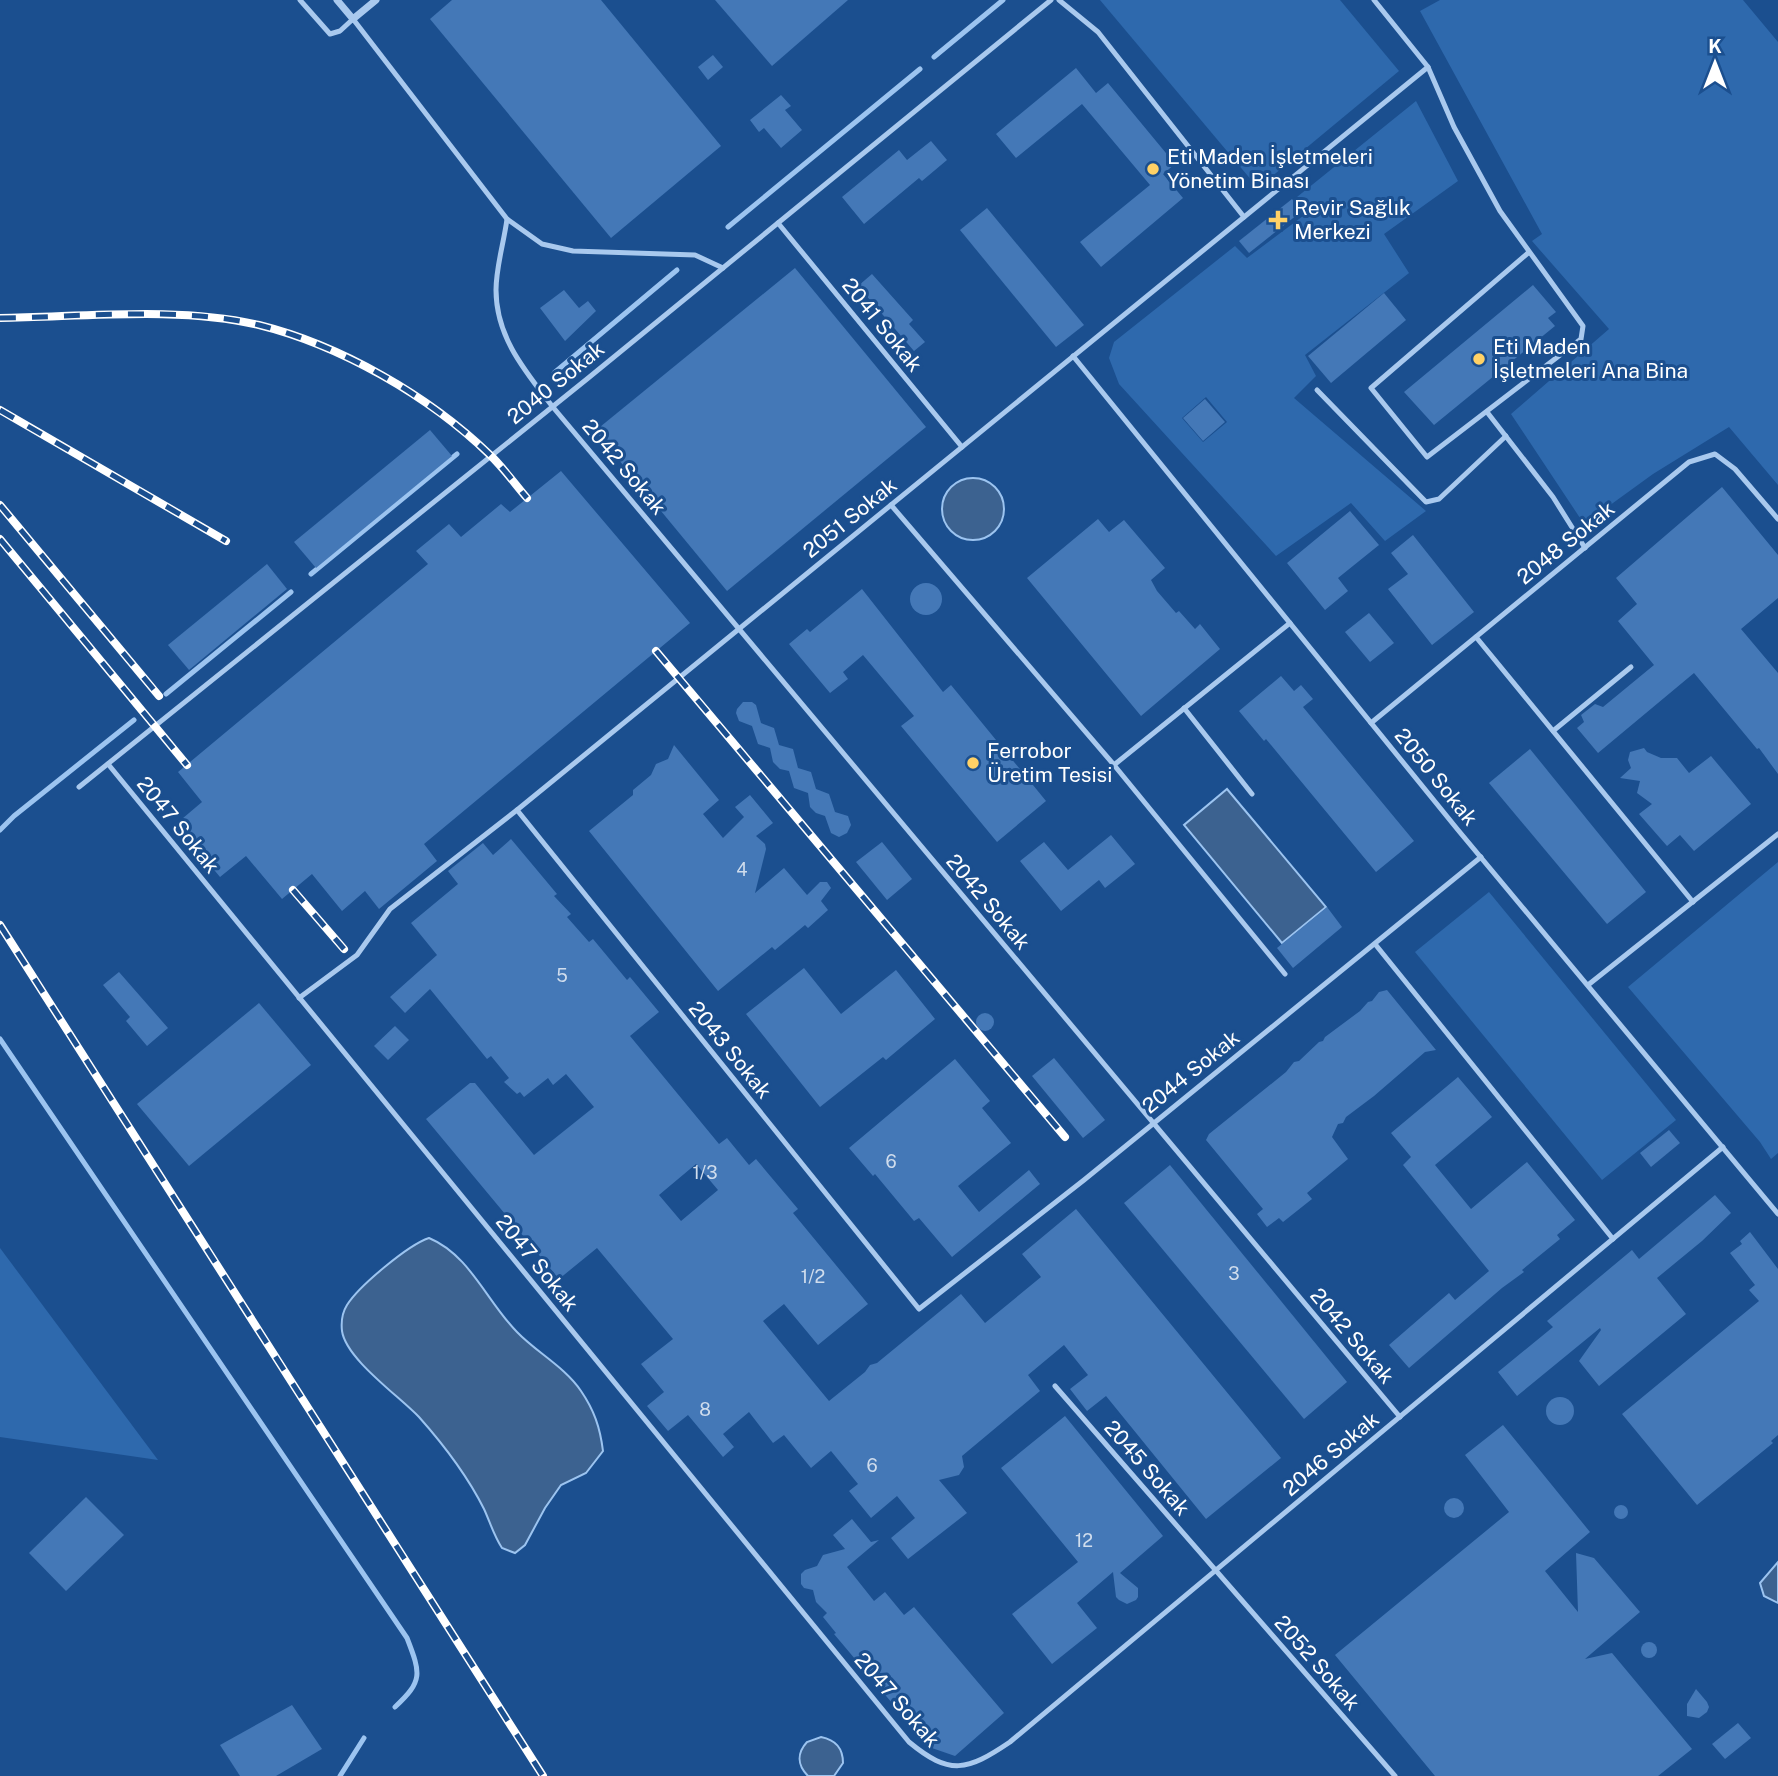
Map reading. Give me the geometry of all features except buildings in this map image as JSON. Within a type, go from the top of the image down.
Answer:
[{"type":"street","points":[[337,0],[353,19],[376,0]]},
{"type":"lane","points":[[300,0],[330,34],[340,31],[353,19],[507,219],[542,244],[573,251],[695,255],[723,268]]},
{"type":"lane","name":"2040 Sokak","points":[[79,787],[1051,0]]},
{"type":"lane","points":[[1059,0],[1098,32],[1244,217]]},
{"type":"lane","points":[[1374,0],[1428,66],[1454,127],[1500,211],[1528,253],[1582,322],[1583,335],[1580,340],[1427,457],[1371,388],[1528,253]]},
{"type":"lane","name":"2051 Sokak","points":[[299,998],[358,955],[390,909],[517,810],[1428,66]]},
{"type":"lane","name":"2042 Sokak","points":[[507,219],[496,290],[502,324],[514,356],[552,406],[1399,1417]]},
{"type":"lane","name":"2041 Sokak","points":[[778,223],[962,447]]},
{"type":"lane","name":"2050 Sokak","points":[[1073,356],[1481,857],[1778,1214]]},
{"type":"lane","points":[[1317,390],[1426,502],[1440,499],[1506,436]]},
{"type":"lane","points":[[1487,412],[1553,497],[1586,548]]},
{"type":"lane","name":"2048 Sokak","points":[[1371,723],[1689,463],[1715,454],[1735,469],[1778,519]]},
{"type":"lane","points":[[891,505],[1114,765],[1285,975]]},
{"type":"lane","points":[[1114,765],[1290,623]]},
{"type":"lane","points":[[1476,638],[1693,902]]},
{"type":"lane","points":[[1553,731],[1631,667]]},
{"type":"lane","points":[[1184,708],[1252,794]]},
{"type":"lane","name":"2047 Sokak","points":[[108,764],[909,1742],[926,1760],[952,1769]]},
{"type":"lane","name":"2043 Sokak","points":[[517,810],[919,1309]]},
{"type":"lane","points":[[1588,985],[1778,834]]},
{"type":"lane","name":"2044 Sokak","points":[[919,1309],[1154,1124],[1481,857]]},
{"type":"lane","points":[[1375,944],[1613,1239]]},
{"type":"lane","name":"2046 Sokak","points":[[952,1769],[964,1770],[975,1766],[1010,1742],[1723,1147]]},
{"type":"lane","name":"2045 Sokak","points":[[1055,1386],[1215,1570]]},
{"type":"lane","name":"2052 Sokak","points":[[1215,1570],[1395,1776]]},
{"type":"shaded area","points":[[1100,0],[1340,0],[1399,71],[1258,188]]},
{"type":"shaded area","points":[[1440,0],[1743,0],[1778,42],[1778,485],[1729,427],[1653,474],[1584,524],[1511,414],[1609,329],[1532,241],[1542,234],[1420,11]]},
{"type":"shaded area","points":[[1416,101],[1458,181],[1384,234],[1409,273],[1305,355],[1316,376],[1294,398],[1426,511],[1385,541],[1351,503],[1276,556],[1119,384],[1109,358],[1114,342],[1235,246],[1247,258],[1307,213],[1297,197]],"holes":[[[1206,397],[1227,422],[1203,442],[1182,418]]]},
{"type":"shaded area","points":[[973,478],[985,480],[995,487],[1002,497],[1002,521],[995,531],[985,538],[973,540],[961,538],[951,531],[944,521],[942,509],[944,497],[951,487],[961,480]]},
{"type":"shaded area","points":[[1227,789],[1326,907],[1282,943],[1184,825]]},
{"type":"shaded area","points":[[1778,862],[1778,1153],[1771,1159],[1760,1142],[1628,987]]},
{"type":"shaded area","points":[[1489,892],[1676,1120],[1602,1180],[1415,952]]},
{"type":"shaded area","points":[[429,1238],[456,1256],[517,1332],[574,1382],[590,1405],[598,1426],[603,1451],[586,1473],[561,1485],[525,1545],[515,1553],[502,1548],[478,1497],[446,1450],[419,1417],[363,1365],[346,1342],[342,1331],[345,1308],[353,1297],[397,1257]]},
{"type":"shaded area","points":[[0,1248],[158,1460],[0,1437]]},
{"type":"shaded area","points":[[1778,1562],[1778,1603],[1764,1596],[1760,1583]]},
{"type":"shaded area","points":[[821,1737],[838,1746],[843,1763],[834,1776],[808,1776],[800,1763],[801,1750],[807,1742]]},
{"type":"waterway","points":[[934,57],[1003,0]]},
{"type":"waterway","points":[[728,227],[920,69]]},
{"type":"waterway","points":[[554,373],[677,270]]},
{"type":"waterway","points":[[311,574],[457,454]]},
{"type":"waterway","points":[[166,694],[291,592]]},
{"type":"waterway","points":[[0,830],[134,720]]},
{"type":"waterway","points":[[0,1039],[407,1638],[415,1660],[417,1676],[411,1690],[395,1707]]},
{"type":"waterway","points":[[340,1776],[364,1738]]},
{"type":"railway","points":[[0,318],[164,314],[228,319],[290,334],[352,359],[439,412],[489,454],[527,498]]},
{"type":"railway","points":[[0,410],[226,541]]},
{"type":"railway","points":[[0,505],[159,696]]},
{"type":"railway","points":[[0,539],[187,765]]},
{"type":"railway","points":[[656,651],[1065,1137]]},
{"type":"railway","points":[[293,890],[344,949]]},
{"type":"railway","points":[[0,925],[543,1776]]},
{"type":"place","name":"Eti Maden İşletmeleri Yönetim Binası","points":[[1153,169]]},
{"type":"place","name":"Revir Sağlık Merkezi","points":[[1278,220]]},
{"type":"place","name":"Eti Maden İşletmeleri Ana Bina","points":[[1479,359]]},
{"type":"place","name":"Ferrobor Üretim Tesisi","points":[[973,763]]}]
